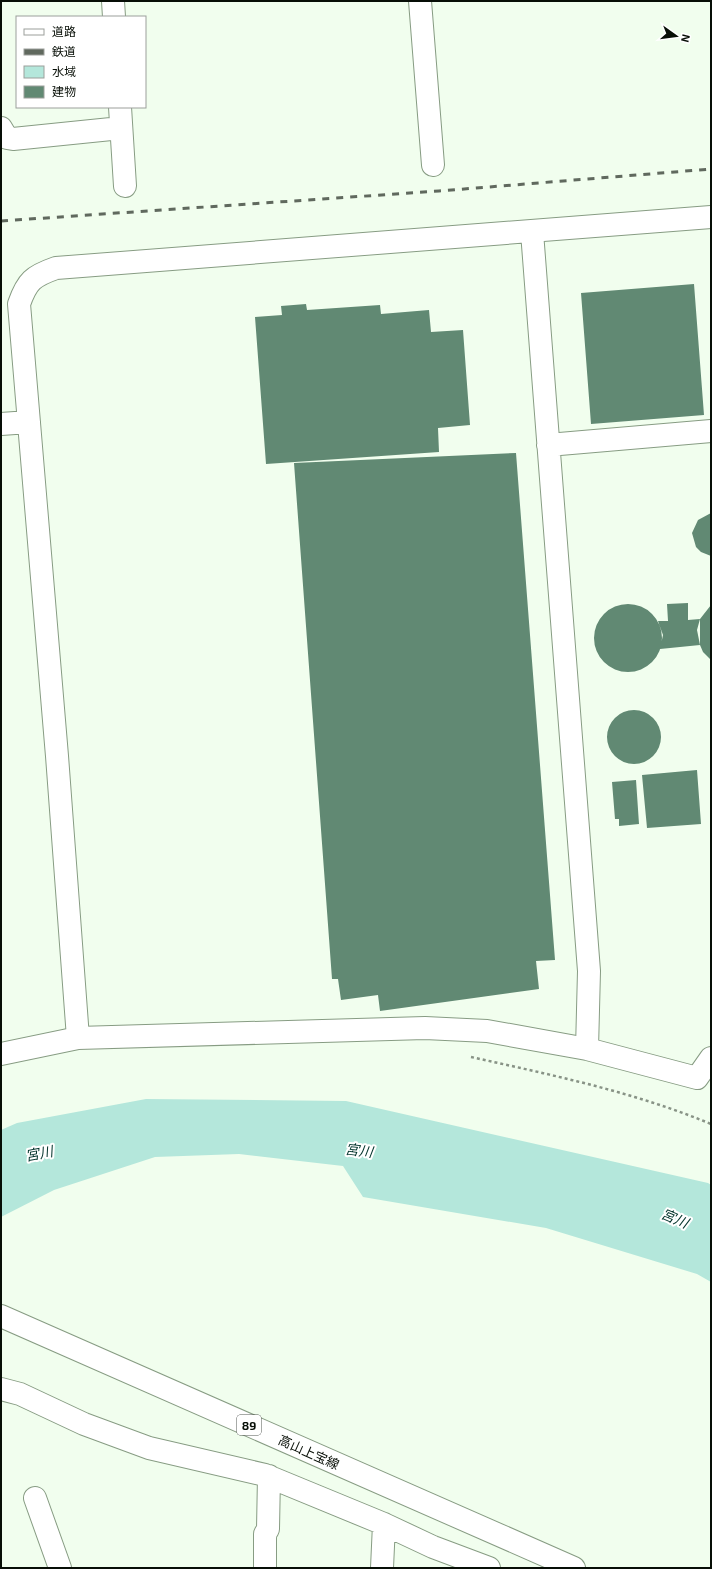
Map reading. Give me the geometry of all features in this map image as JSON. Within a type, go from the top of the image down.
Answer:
[{"type":"street","points":[[113,1],[114,16]]},
{"type":"street","points":[[420,1],[433,165]]},
{"type":"street","points":[[120,108],[125,186]]},
{"type":"street","points":[[1,128],[8,138],[13,139],[121,128]]},
{"type":"street","points":[[78,1038],[57,756],[19,304],[29,282],[38,275],[56,268],[711,217]]},
{"type":"street","points":[[532,232],[589,971],[587,1049]]},
{"type":"street","points":[[1,424],[29,422]]},
{"type":"street","points":[[548,444],[711,431]]},
{"type":"street","points":[[1,1054],[78,1038],[425,1028],[488,1031],[587,1049],[697,1078],[711,1058]]},
{"type":"street","name":"高山上宝線","points":[[1,1316],[574,1568]]},
{"type":"street","points":[[1,1390],[20,1394],[84,1424],[149,1448],[269,1476],[384,1524],[432,1547],[489,1568]]},
{"type":"street","points":[[266,1568],[265,1534],[268,1529],[269,1476]]},
{"type":"street","points":[[35,1498],[60,1568]]},
{"type":"street","points":[[382,1568],[384,1524]]},
{"type":"path","points":[[466,1056],[607,1088],[678,1110],[711,1124]]},
{"type":"water","name":"宮川","points":[[146,1099],[346,1101],[708,1183],[711,1185],[711,1282],[697,1274],[546,1228],[363,1197],[343,1166],[239,1154],[155,1157],[54,1190],[1,1217],[1,1130],[17,1123]]},
{"type":"building","points":[[694,284],[704,415],[591,424],[581,293]]},
{"type":"building","points":[[306,304],[307,310],[380,305],[381,314],[429,310],[431,332],[463,330],[470,425],[438,428],[439,452],[266,464],[255,317],[282,315],[281,306]]},
{"type":"building","points":[[516,453],[555,960],[536,961],[539,989],[380,1011],[378,995],[341,1000],[338,979],[332,979],[294,463]]},
{"type":"building","points":[[711,513],[711,556],[701,552],[696,547],[692,533],[698,520]]},
{"type":"building","points":[[688,603],[688,620],[700,619],[697,630],[700,645],[660,649],[663,635],[658,621],[668,621],[667,604]]},
{"type":"building","points":[[628,604],[641,607],[652,614],[659,625],[662,638],[659,651],[652,662],[641,669],[628,672],[615,669],[604,662],[597,651],[594,638],[597,625],[604,614],[615,607]]},
{"type":"building","points":[[711,605],[711,660],[703,652],[700,645],[700,619]]},
{"type":"building","points":[[629,710],[639,710],[649,714],[657,722],[661,732],[661,742],[657,752],[649,760],[639,764],[629,764],[619,760],[611,752],[607,742],[607,732],[611,722],[619,714]]},
{"type":"building","points":[[697,770],[701,824],[647,828],[642,775]]},
{"type":"building","points":[[636,780],[639,824],[619,826],[619,819],[615,819],[612,782]]},
{"type":"railway","points":[[1,221],[439,191],[711,169]]}]
